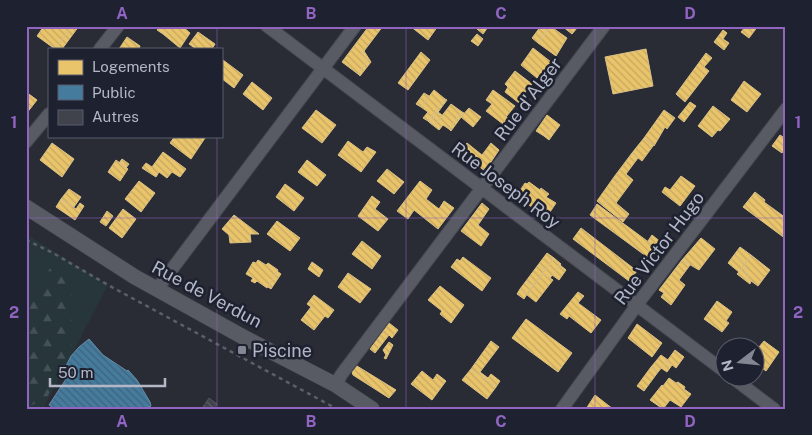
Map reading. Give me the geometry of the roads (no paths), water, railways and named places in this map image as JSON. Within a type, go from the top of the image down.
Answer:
[{"type":"street","points":[[101,48],[118,26]]},
{"type":"street","name":"Rue Joseph Roy","points":[[267,26],[714,364]]},
{"type":"street","points":[[157,290],[355,26]]},
{"type":"street","name":"Rue d'Alger","points":[[336,385],[341,375],[604,26]]},
{"type":"street","name":"Rue Victor Hugo","points":[[562,409],[786,108]]},
{"type":"street","points":[[26,142],[48,115]]},
{"type":"street","name":"Rue de Verdun","points":[[26,207],[157,290],[336,385],[372,409]]},
{"type":"street","points":[[746,388],[774,409]]},
{"type":"place","name":"Piscine","points":[[242,350]]}]
